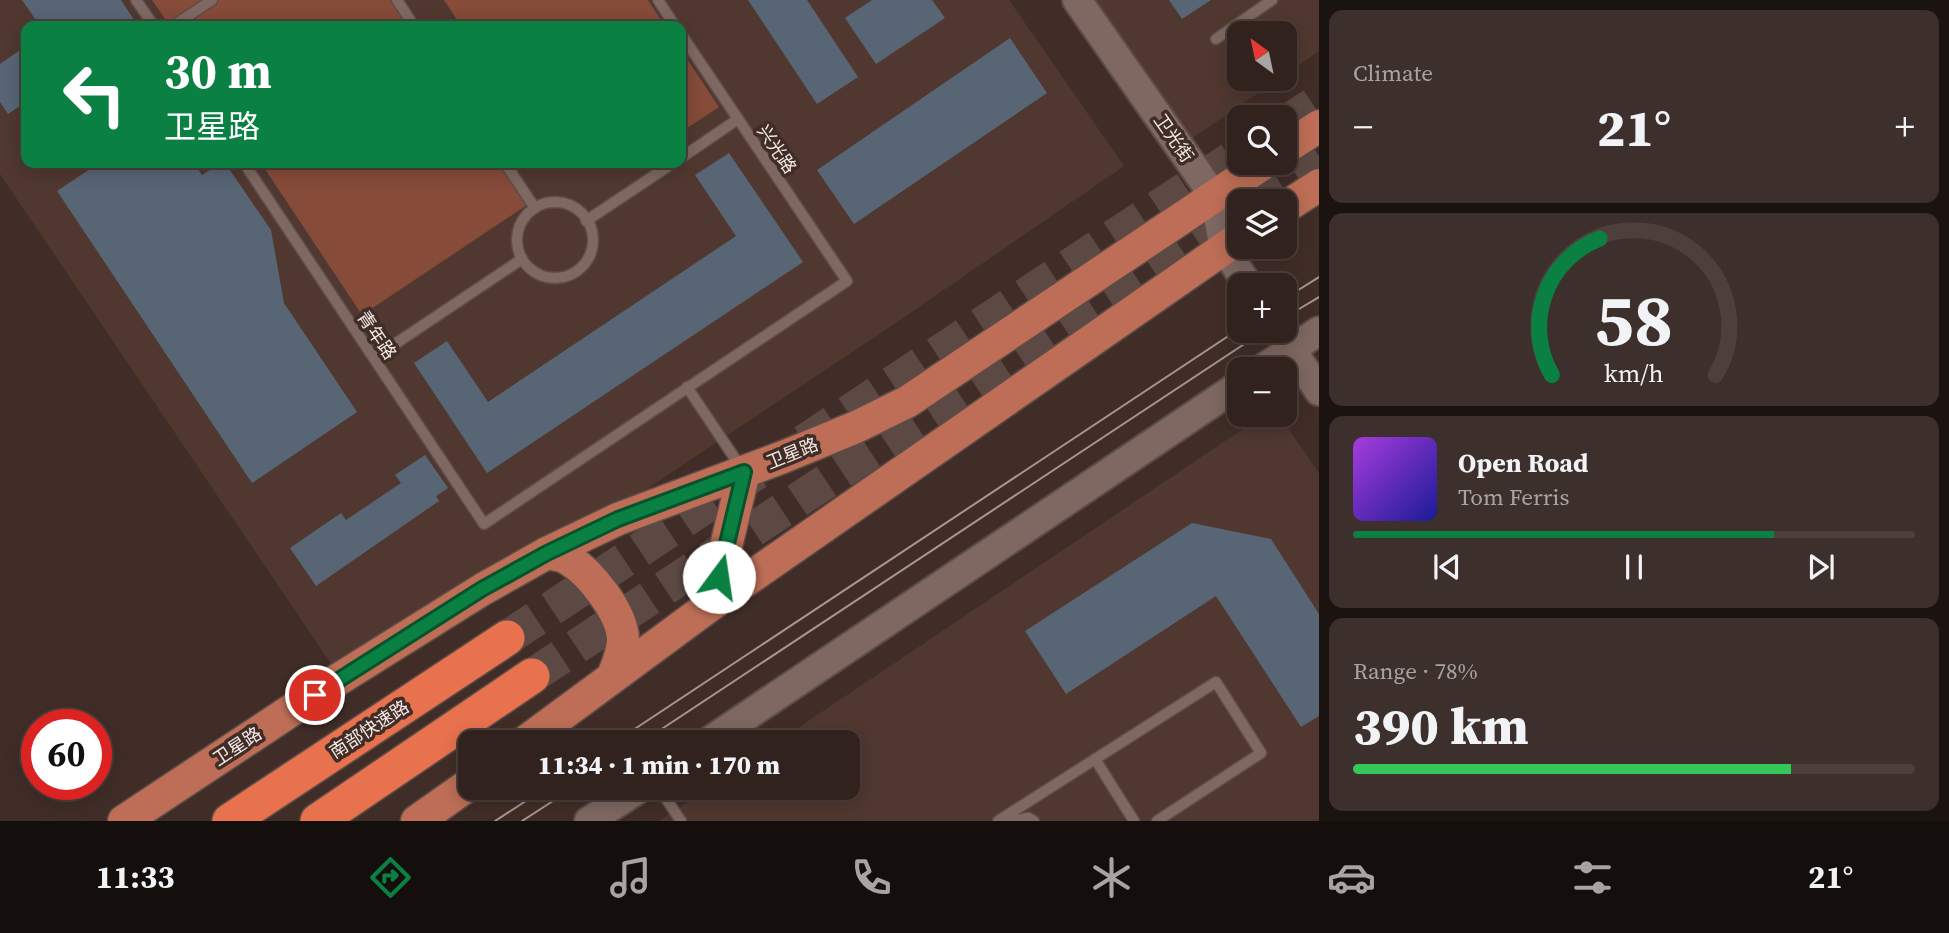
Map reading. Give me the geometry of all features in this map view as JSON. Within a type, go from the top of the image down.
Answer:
[{"type":"highway","name":"南部快速路","points":[[230,821],[507,638]]},
{"type":"highway","points":[[318,821],[532,676]]},
{"type":"main road","name":"卫光街","points":[[1077,0],[1214,196],[1227,232]]},
{"type":"main road","points":[[1297,140],[1319,126]]},
{"type":"main road","name":"卫星路","points":[[124,821],[331,684],[482,589],[547,553],[618,519],[854,428],[907,402],[1246,175]]},
{"type":"main road","points":[[1297,199],[1319,185]]},
{"type":"main road","points":[[541,730],[712,604],[1227,246]]},
{"type":"main road","points":[[1297,337],[1319,331]]},
{"type":"main road","points":[[1272,357],[1283,343]]},
{"type":"main road","points":[[1287,343],[1319,391]]},
{"type":"main road","points":[[726,730],[1227,393]]},
{"type":"main road","points":[[712,604],[744,472]]},
{"type":"main road","points":[[547,553],[566,557],[581,568],[599,588],[614,612],[623,635],[622,653],[613,676]]},
{"type":"main road","points":[[417,821],[458,792]]},
{"type":"main road","points":[[589,821],[621,800]]},
{"type":"lane","points":[[136,0],[151,21]]},
{"type":"lane","points":[[180,21],[212,0]]},
{"type":"lane","points":[[397,0],[411,21]]},
{"type":"lane","points":[[658,0],[672,21]]},
{"type":"lane","points":[[1216,38],[1272,0]]},
{"type":"lane","name":"兴光路","points":[[686,41],[847,281],[687,387]]},
{"type":"lane","points":[[686,155],[738,119]]},
{"type":"lane","name":"青年路","points":[[247,168],[484,524],[687,387]]},
{"type":"lane","points":[[508,168],[535,208]]},
{"type":"lane","points":[[586,221],[666,168]]},
{"type":"lane","points":[[554,202],[566,203],[578,209],[586,221],[592,229],[591,254],[575,272],[552,278],[540,275],[522,259],[517,233],[522,221],[535,208],[554,202]]},
{"type":"lane","points":[[374,358],[522,259]]},
{"type":"lane","points":[[687,387],[744,472]]},
{"type":"lane","points":[[998,821],[1216,682],[1261,753],[1157,821]]},
{"type":"lane","points":[[1095,759],[1134,821]]},
{"type":"lane","points":[[667,800],[681,821]]},
{"type":"lane","points":[[1007,821],[1029,818],[1034,821]]},
{"type":"shaded area","points":[[0,0],[1009,0],[1124,166],[884,331],[513,578],[342,680],[0,174]]},
{"type":"shaded area","points":[[152,0],[390,0],[405,21],[167,21]]},
{"type":"shaded area","points":[[444,0],[648,0],[662,21],[458,21]]},
{"type":"shaded area","points":[[1083,0],[1319,0],[1319,51],[1297,67],[1297,21],[1227,21],[1227,91],[1261,91],[1241,105],[1227,105],[1227,115],[1181,146]]},
{"type":"shaded area","points":[[686,58],[719,107],[686,129]]},
{"type":"shaded area","points":[[264,168],[502,168],[527,205],[362,315]]},
{"type":"shaded area","points":[[1246,427],[1287,427],[1319,473],[1319,821],[659,821],[691,800],[860,800],[860,730],[795,730]]},
{"type":"building","points":[[22,0],[121,0],[135,21],[37,21]]},
{"type":"building","points":[[748,0],[807,0],[858,77],[817,104]]},
{"type":"building","points":[[872,0],[932,0],[945,18],[876,64],[845,18]]},
{"type":"building","points":[[1169,0],[1211,0],[1182,19]]},
{"type":"building","points":[[1010,38],[1047,93],[854,224],[817,170]]},
{"type":"building","points":[[21,49],[21,105],[8,114],[0,102],[0,64]]},
{"type":"building","points":[[729,153],[803,262],[487,473],[414,363],[447,341],[488,402],[736,236],[695,175]]},
{"type":"building","points":[[92,168],[197,168],[202,175],[213,168],[228,168],[271,230],[284,303],[357,412],[252,483],[57,191]]},
{"type":"building","points":[[425,455],[448,488],[436,496],[439,501],[316,586],[290,548],[341,513],[346,520],[401,483],[395,475]]},
{"type":"building","points":[[1192,523],[1271,539],[1319,614],[1319,716],[1301,727],[1216,596],[1066,694],[1025,631]]},
{"type":"tunnel","points":[[1297,115],[1319,101]]},
{"type":"tunnel","points":[[1268,189],[1319,156]]},
{"type":"tunnel","points":[[804,442],[1227,162]]},
{"type":"tunnel","points":[[532,676],[1227,216]]},
{"type":"tunnel","points":[[507,638],[757,472]]},
{"type":"tram line","points":[[1297,291],[1319,277]]},
{"type":"tram line","points":[[1297,310],[1319,297]]},
{"type":"tram line","points":[[633,730],[1227,337]]},
{"type":"tram line","points":[[660,730],[1246,343]]},
{"type":"tram line","points":[[495,821],[527,800]]},
{"type":"tram line","points":[[522,821],[554,800]]},
{"type":"route","points":[[315,695],[482,589],[547,553],[618,519],[744,472],[719,577]]}]
